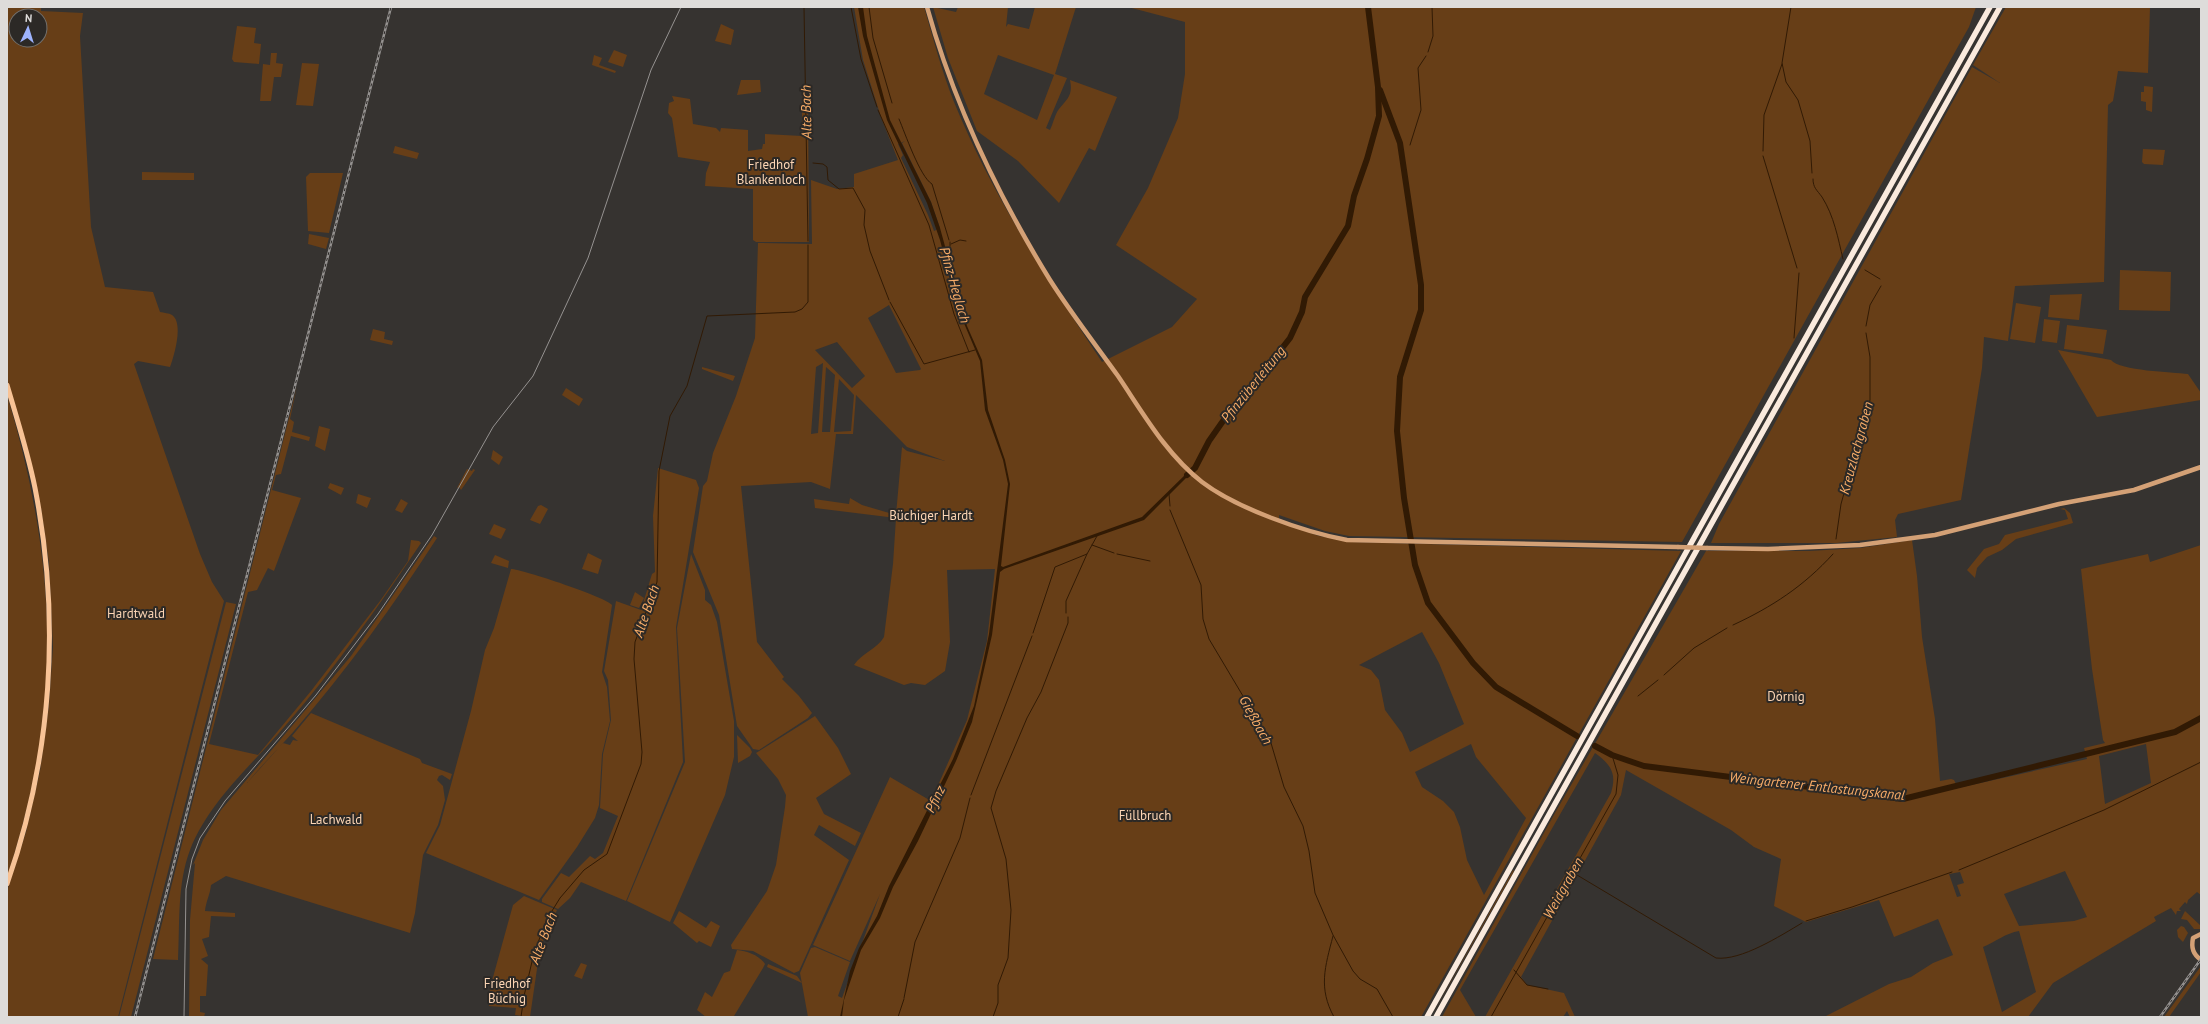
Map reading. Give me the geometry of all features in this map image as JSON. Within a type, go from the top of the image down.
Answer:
[{"type":"highway","points":[[1427,1017],[1990,7]]},
{"type":"highway","points":[[1436,1017],[2000,7]]},
{"type":"main road","points":[[927,7],[958,101],[1002,198],[1051,281],[1158,435],[1192,474],[1228,498],[1315,533],[1347,540],[1407,543],[1768,549],[1860,545],[1935,535],[2058,504],[2134,490],[2201,467]]},
{"type":"main road","points":[[7,386],[35,488],[46,554],[50,634],[48,702],[38,768],[26,822],[7,884]]},
{"type":"main road","points":[[2201,934],[2193,938],[2194,954],[2201,960]]},
{"type":"green space","name":"Hardtwald","points":[[7,7],[41,7],[8,8],[8,48],[48,48],[48,11],[83,13],[80,36],[91,227],[105,287],[153,292],[160,312],[171,314],[176,319],[178,332],[177,340],[170,367],[138,361],[134,364],[200,554],[212,582],[224,601],[118,1017],[7,1017],[7,891],[26,832],[40,771],[49,705],[53,647],[49,563],[41,508],[7,378]]},
{"type":"green space","points":[[854,7],[924,7],[954,102],[985,170],[1041,268],[1102,362],[1172,327],[1197,299],[1116,245],[1148,188],[1178,118],[1185,74],[1185,22],[1128,7],[1976,7],[1969,27],[1682,542],[1349,536],[1325,531],[1279,515],[1279,522],[1319,536],[1352,542],[1681,551],[1421,1017],[808,1017],[800,973],[811,948],[815,947],[850,962],[838,996],[842,998],[880,894],[850,961],[813,945],[890,777],[931,801],[967,720],[987,641],[995,569],[947,570],[950,642],[945,671],[925,685],[911,683],[904,685],[854,665],[884,637],[893,564],[896,518],[815,508],[814,499],[849,504],[850,498],[862,505],[896,515],[902,447],[907,451],[945,461],[907,447],[856,395],[853,434],[836,434],[830,489],[811,482],[741,486],[757,642],[784,677],[782,679],[799,696],[812,713],[808,718],[759,750],[753,749],[737,726],[719,615],[693,552],[703,486],[707,481],[713,453],[736,396],[755,338],[758,243],[812,244],[811,180],[837,189],[854,187],[854,174],[898,160],[881,117],[863,60]],"holes":[[[905,141],[902,143],[931,202],[940,228],[934,231],[901,158],[903,155],[898,144]],[[889,305],[921,369],[896,373],[868,318]],[[837,342],[865,376],[852,388],[815,350]],[[823,363],[818,433],[811,434],[816,367]],[[826,367],[835,375],[830,432],[822,432]],[[839,379],[854,395],[851,431],[834,432]],[[1422,632],[1439,663],[1464,724],[1410,752],[1402,733],[1385,710],[1379,680],[1371,670],[1359,665]],[[1471,744],[1476,757],[1526,818],[1484,895],[1467,860],[1460,827],[1454,812],[1443,801],[1422,787],[1415,772]]]},
{"type":"green space","points":[[933,7],[956,12],[958,7],[1008,7],[1006,27],[1008,24],[1029,29],[1035,7],[1076,7],[1055,74],[1067,78],[1046,128],[1050,130],[1055,116],[1069,96],[1071,89],[1070,80],[1117,97],[1095,151],[1089,148],[1059,203],[1018,161],[977,131],[948,58]],"holes":[[[998,55],[1054,75],[1037,120],[984,94]]]},
{"type":"green space","points":[[2006,7],[2150,7],[2148,73],[2118,71],[2113,101],[2108,105],[2104,282],[2015,286],[2008,341],[1984,337],[1982,368],[1961,500],[1898,514],[1895,520],[1897,537],[1836,543],[1711,543],[1719,524],[1972,67],[2000,83],[1973,65]]},
{"type":"green space","points":[[721,24],[734,30],[731,45],[715,41]]},
{"type":"green space","points":[[237,26],[256,28],[254,43],[261,44],[259,64],[234,62],[232,59]]},
{"type":"green space","points":[[614,50],[627,55],[623,67],[608,62]]},
{"type":"green space","points":[[271,53],[277,53],[276,63],[283,64],[281,77],[274,77],[271,101],[260,101],[263,64],[270,65]]},
{"type":"green space","points":[[594,55],[602,58],[599,65],[616,71],[615,73],[592,65]]},
{"type":"green space","points":[[302,63],[319,64],[313,106],[296,105]]},
{"type":"green space","points":[[741,80],[760,80],[761,92],[737,95]]},
{"type":"green space","points":[[2144,86],[2153,87],[2152,112],[2146,110],[2146,102],[2141,101],[2141,92],[2144,92]]},
{"type":"green space","name":"Friedhof Blankenloch","points":[[672,96],[690,99],[693,124],[716,128],[720,132],[721,128],[748,130],[748,151],[762,149],[763,144],[765,144],[765,134],[802,136],[802,96],[808,96],[809,242],[756,242],[753,240],[753,189],[705,186],[706,173],[710,162],[678,157],[672,118],[668,113],[669,103],[674,101]]},
{"type":"green space","points":[[395,146],[419,153],[417,159],[393,153]]},
{"type":"green space","points":[[2143,149],[2165,150],[2163,165],[2144,164],[2142,162]]},
{"type":"green space","points":[[142,172],[194,173],[194,180],[142,180]]},
{"type":"green space","points":[[310,173],[343,173],[329,233],[308,231],[306,177]]},
{"type":"green space","points":[[309,234],[329,238],[326,249],[308,244]]},
{"type":"green space","points":[[2120,270],[2171,272],[2170,311],[2119,310]]},
{"type":"green space","points":[[2082,294],[2079,320],[2048,317],[2050,295]]},
{"type":"green space","points":[[2016,303],[2041,307],[2035,343],[2010,339]]},
{"type":"green space","points":[[2044,319],[2060,321],[2057,343],[2042,341]]},
{"type":"green space","points":[[2067,325],[2107,330],[2103,354],[2064,349]]},
{"type":"green space","points":[[373,329],[385,332],[384,339],[393,341],[392,345],[370,340]]},
{"type":"green space","points":[[2058,350],[2111,360],[2116,364],[2135,369],[2188,374],[2201,393],[2201,400],[2097,417]]},
{"type":"green space","points":[[702,367],[735,376],[733,381],[702,369]]},
{"type":"green space","points":[[297,386],[290,419],[294,422],[292,432],[310,437],[309,441],[291,436],[281,474],[276,475],[272,490],[301,498],[274,571],[268,568],[257,590],[248,592],[209,744],[258,755],[311,691],[380,601],[408,561],[411,540],[419,541],[421,543],[373,613],[322,681],[286,725],[220,799],[208,815],[190,850],[183,876],[180,904],[178,960],[153,959]]},
{"type":"green space","points":[[566,388],[583,399],[579,406],[562,395]]},
{"type":"green space","points":[[7,395],[28,475],[36,515],[46,597],[47,638],[43,721],[37,761],[24,820],[7,878]]},
{"type":"green space","points":[[319,426],[330,429],[325,451],[315,446]]},
{"type":"green space","points":[[493,450],[503,457],[499,465],[491,459]]},
{"type":"green space","points":[[658,468],[696,480],[699,488],[676,627],[683,762],[626,901],[581,882],[570,898],[558,909],[542,902],[542,899],[561,873],[569,877],[590,856],[595,859],[603,853],[618,816],[600,808],[603,754],[611,720],[608,680],[604,671],[616,601],[641,610],[652,574],[655,572],[653,516]]},
{"type":"green space","points":[[467,469],[472,471],[473,469],[475,470],[461,490],[459,487],[457,488]]},
{"type":"green space","points":[[330,483],[344,488],[341,495],[328,488]]},
{"type":"green space","points":[[358,494],[371,498],[367,508],[356,503]]},
{"type":"green space","points":[[401,499],[408,503],[402,513],[395,510]]},
{"type":"green space","points":[[541,505],[548,509],[540,524],[530,520],[538,506]]},
{"type":"green space","points":[[2064,508],[2070,513],[2073,523],[2016,539],[2002,550],[1987,557],[1977,568],[1975,578],[1967,570],[1984,549],[1999,544],[2005,535],[2068,519],[2065,510],[2060,509]]},
{"type":"green space","points":[[494,524],[506,529],[501,539],[489,534]]},
{"type":"green space","name":"Lachwald","points":[[434,536],[437,538],[369,637],[332,685],[283,743],[290,745],[293,740],[298,741],[292,736],[311,713],[420,759],[422,763],[452,774],[450,780],[442,775],[439,776],[437,780],[443,786],[445,800],[438,825],[423,855],[415,913],[410,933],[226,876],[211,885],[205,911],[235,913],[235,917],[211,916],[209,937],[202,939],[208,956],[201,959],[208,965],[206,996],[200,996],[200,1012],[205,1013],[204,1017],[189,1017],[190,920],[195,863],[193,865],[203,840],[221,810],[351,656]]},
{"type":"green space","name":"Dörnig","points":[[1912,540],[1917,576],[1922,637],[1935,719],[1940,781],[1951,779],[1954,780],[1958,788],[2087,759],[2084,748],[2105,743],[2103,740],[2092,669],[2081,569],[2148,554],[2150,562],[2201,545],[2201,895],[2197,892],[2188,900],[2187,904],[2185,902],[2179,909],[2181,911],[2177,911],[2176,915],[2171,908],[2154,917],[2156,921],[2053,983],[2028,1017],[1824,1017],[1889,984],[1911,977],[1933,963],[1953,955],[1938,919],[1894,937],[1879,900],[1806,922],[1774,906],[1781,859],[1754,847],[1731,830],[1626,770],[1621,795],[1521,977],[1527,985],[1564,993],[1575,1017],[1570,1017],[1567,1011],[1563,1017],[1485,1017],[1611,793],[1613,786],[1613,775],[1611,770],[1609,766],[1595,753],[1460,990],[1476,1017],[1442,1017],[1555,813],[1706,551],[1809,551],[1860,548]],"holes":[[[2146,744],[2151,783],[2105,804],[2099,756]],[[2065,871],[2087,917],[2074,921],[2019,926],[2004,894]],[[1960,872],[1964,883],[1957,885],[1961,896],[1957,897],[1949,874]],[[2019,931],[2036,992],[2002,1012],[1983,947]]]},
{"type":"green space","points":[[588,553],[602,560],[598,574],[582,569]]},
{"type":"green space","points":[[691,554],[705,590],[705,600],[711,605],[717,622],[734,721],[734,757],[725,795],[670,922],[627,901],[685,762],[677,628]]},
{"type":"green space","points":[[495,555],[509,561],[508,568],[491,563]]},
{"type":"green space","points":[[511,569],[564,584],[596,596],[612,605],[602,672],[607,687],[610,721],[602,754],[599,805],[595,818],[577,847],[539,900],[426,853],[440,825],[471,711],[485,650],[494,628]]},
{"type":"green space","points":[[635,592],[644,598],[639,608],[630,605]]},
{"type":"green space","points":[[226,602],[236,604],[131,1017],[119,1017]]},
{"type":"green space","points":[[815,716],[838,748],[851,774],[816,798],[824,814],[861,833],[855,846],[819,825],[814,835],[849,860],[799,971],[794,973],[753,951],[732,949],[731,945],[767,891],[776,865],[785,807],[786,795],[778,779],[756,753]]},
{"type":"green space","points":[[737,735],[752,752],[750,756],[738,763]]},
{"type":"green space","points":[[1513,870],[1514,871],[1431,1017]]},
{"type":"green space","name":"Friedhof Büchig","points":[[524,896],[557,910],[540,948],[530,1017],[515,1015],[516,1008],[489,1006],[490,988],[513,905]]},
{"type":"green space","points":[[679,911],[706,928],[711,921],[720,926],[711,947],[699,941],[697,943],[673,923]]},
{"type":"green space","points":[[2185,911],[2201,926],[2201,929],[2194,929],[2187,920],[2181,919]]},
{"type":"green space","points":[[2181,926],[2184,927],[2188,933],[2183,942],[2178,937],[2177,930]]},
{"type":"green space","points":[[737,950],[745,951],[760,958],[765,964],[734,1016],[706,1017],[697,1010],[705,992],[712,997],[724,973],[730,971]]},
{"type":"green space","points":[[581,963],[587,965],[582,979],[574,976]]},
{"type":"green space","points":[[768,964],[797,976],[802,983],[767,967]]},
{"type":"green space","points":[[2201,966],[2201,972],[2169,1017],[2164,1017]]},
{"type":"water","points":[[858,7],[863,7],[867,36],[890,120],[931,202],[940,228],[967,326],[982,360],[988,410],[1005,460],[1010,484],[1001,566],[1003,567],[1142,517],[1187,473],[1189,475],[1144,520],[1004,569],[1000,572],[992,635],[972,722],[956,761],[918,841],[893,887],[880,918],[861,950],[844,1000],[842,1017],[840,1017],[850,971],[859,948],[877,916],[889,886],[953,759],[974,706],[989,634],[1008,484],[1003,460],[985,410],[980,361],[958,309],[940,240],[927,203],[887,120],[863,36]]},
{"type":"waterway","name":"Alte Bach","points":[[804,7],[808,241]]},
{"type":"waterway","points":[[851,7],[861,59],[877,107]]},
{"type":"waterway","points":[[869,7],[873,38],[892,103]]},
{"type":"waterway","name":"Pfinzüberleitung","points":[[1187,475],[1195,468],[1209,441],[1230,411],[1247,393],[1290,338],[1302,312],[1305,297],[1348,226],[1354,196],[1367,159],[1379,116],[1378,87],[1368,7]]},
{"type":"waterway","points":[[1428,52],[1433,36],[1432,7]]},
{"type":"waterway","name":"Kreuzlachgraben","points":[[1791,7],[1782,63],[1786,82],[1798,100],[1810,141],[1812,173]]},
{"type":"waterway","points":[[1410,145],[1421,110],[1418,68],[1426,56]]},
{"type":"waterway","points":[[1763,151],[1764,115],[1782,64]]},
{"type":"waterway","name":"Weingartener Entlastungskanal","points":[[1380,90],[1400,143],[1421,285],[1421,310],[1400,377],[1397,431],[1404,498],[1415,565],[1428,603],[1473,663],[1496,687],[1577,736]]},
{"type":"waterway","name":"Pfinz-Heglach","points":[[878,110],[929,225],[954,314],[969,352]]},
{"type":"waterway","name":"Pfinz-Heglach","points":[[899,119],[918,164],[927,180],[932,184],[949,240]]},
{"type":"waterway","points":[[1763,156],[1797,268]]},
{"type":"waterway","points":[[813,163],[823,164],[827,167],[828,180],[839,189],[853,188],[865,210],[864,225],[870,251],[889,300]]},
{"type":"waterway","name":"Kreuzlachgraben","points":[[1813,179],[1815,187],[1826,204],[1833,219],[1843,259]]},
{"type":"waterway","name":"Pfinz-Heglach","points":[[951,244],[960,240],[966,241]]},
{"type":"waterway","name":"Alte Bach","points":[[521,1017],[524,996],[534,953],[547,919],[560,898],[584,870],[607,854],[641,764],[642,752],[634,659],[635,642],[657,582],[659,471],[670,416],[687,386],[707,316],[795,312],[802,309],[808,302],[808,245]]},
{"type":"waterway","name":"Kreuzlachgraben","points":[[1865,270],[1880,279]]},
{"type":"waterway","points":[[1794,338],[1799,273]]},
{"type":"waterway","name":"Kreuzlachgraben","points":[[1866,326],[1870,305],[1881,286]]},
{"type":"waterway","points":[[890,302],[924,364],[975,350]]},
{"type":"waterway","name":"Kreuzlachgraben","points":[[1836,539],[1841,504],[1870,400],[1870,357],[1866,333]]},
{"type":"waterway","name":"Gießbach","points":[[1169,494],[1170,506]]},
{"type":"waterway","name":"Gießbach","points":[[1170,510],[1201,585],[1203,619],[1209,639],[1271,743],[1284,787],[1303,826],[1309,851],[1315,893],[1333,935],[1353,971],[1360,979],[1377,989],[1393,1017]]},
{"type":"waterway","points":[[1033,633],[1055,567],[1087,554],[1097,536]]},
{"type":"waterway","points":[[1092,545],[1114,553]]},
{"type":"waterway","points":[[1066,613],[1066,601],[1087,554]]},
{"type":"waterway","points":[[1117,554],[1150,561]]},
{"type":"waterway","name":"Kreuzlachgraben","points":[[1733,625],[1761,611],[1787,595],[1811,576],[1833,554]]},
{"type":"waterway","points":[[993,1017],[998,1003],[998,985],[1008,958],[1011,910],[1006,859],[991,808],[996,791],[1027,718],[1041,692],[1068,623],[1068,617]]},
{"type":"waterway","name":"Kreuzlachgraben","points":[[1664,675],[1694,648],[1727,628]]},
{"type":"waterway","points":[[971,795],[1032,636]]},
{"type":"waterway","name":"Kreuzlachgraben","points":[[1638,696],[1658,680]]},
{"type":"waterway","name":"Weingartener Entlastungskanal","points":[[1595,746],[1612,755],[1644,766],[1903,799],[2175,732],[2201,718]]},
{"type":"waterway","name":"Weidgraben","points":[[1491,1017],[1616,794],[1618,775],[1612,755]]},
{"type":"waterway","points":[[1959,870],[2104,810],[2201,762]]},
{"type":"waterway","points":[[904,998],[915,942],[960,838],[970,798]]},
{"type":"waterway","points":[[1806,921],[1852,907],[1952,872]]},
{"type":"waterway","points":[[1577,875],[1716,958],[1737,956],[1748,952],[1772,941],[1802,923]]},
{"type":"waterway","points":[[1333,936],[1324,977],[1326,996],[1334,1017]]},
{"type":"waterway","points":[[1514,970],[1527,985],[1548,989]]},
{"type":"waterway","points":[[898,1017],[904,999]]},
{"type":"tram line","points":[[184,1017],[186,889],[192,859],[200,838],[225,801],[316,695],[378,614],[432,535],[493,427],[533,376],[588,258],[651,70],[681,7]]},
{"type":"railway","points":[[135,1017],[391,7]]},
{"type":"railway","points":[[2160,1017],[2201,959]]},
{"type":"park label","name":"Büchiger Hardt","points":[[931,515]]},
{"type":"park label","name":"Füllbruch","points":[[1145,815]]},
{"type":"water label","name":"Pfinz","points":[[935,799]]}]
